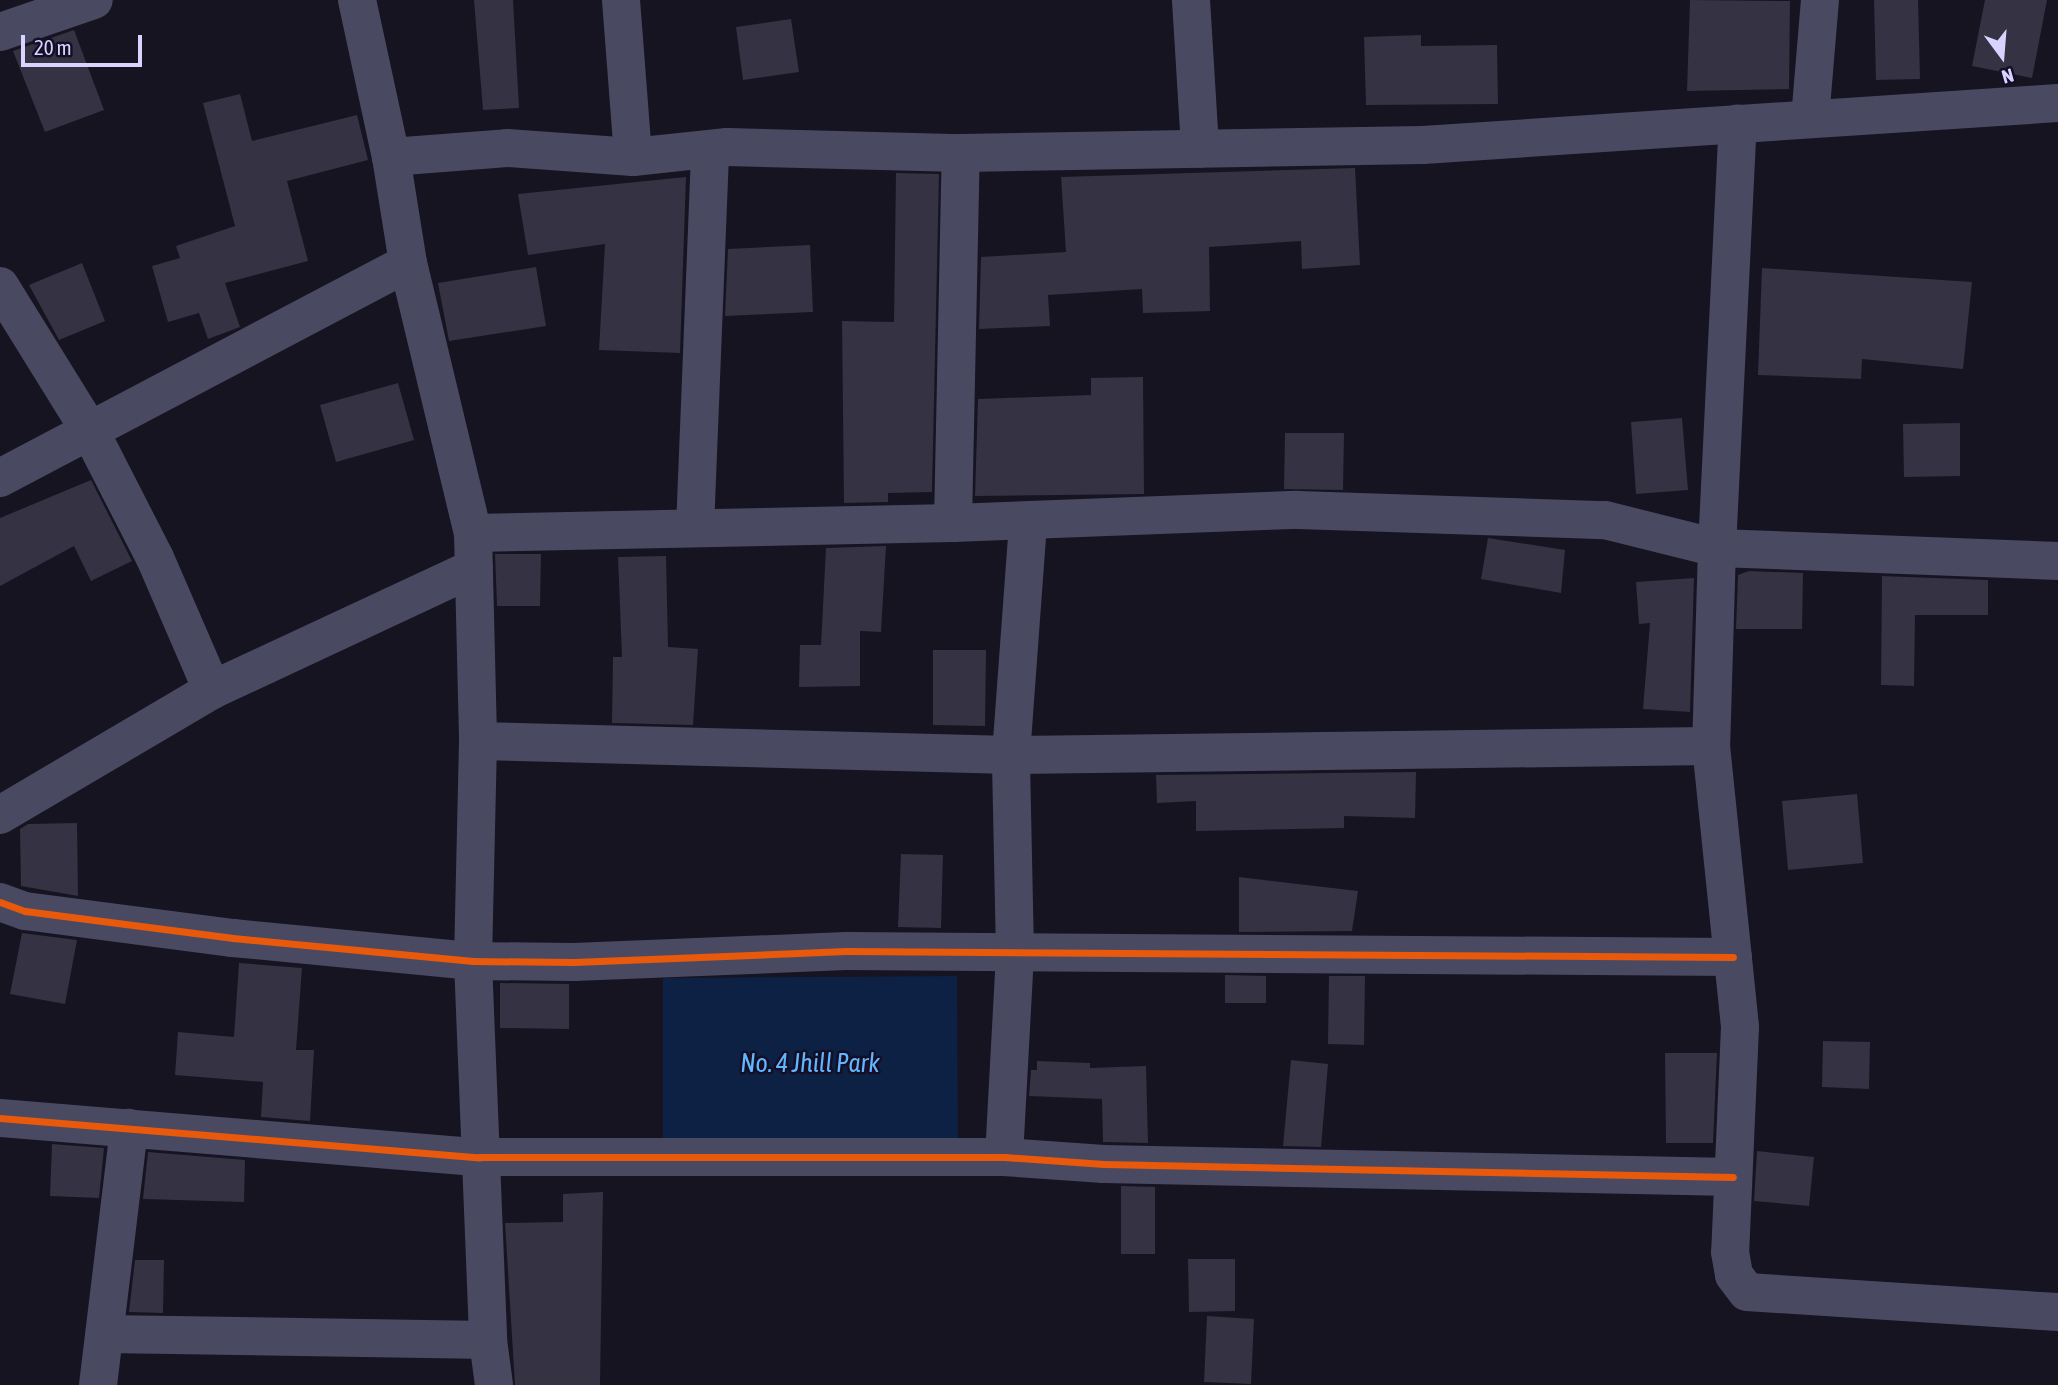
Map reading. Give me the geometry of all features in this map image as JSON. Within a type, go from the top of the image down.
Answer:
[{"type":"street","points":[[0,32],[37,10],[94,0]]},
{"type":"street","points":[[357,0],[391,157],[408,263],[474,551],[478,741],[473,961],[488,1340],[494,1385]]},
{"type":"street","points":[[621,0],[633,157]]},
{"type":"street","points":[[1191,0],[1200,149]]},
{"type":"street","points":[[1810,120],[1820,0]]},
{"type":"street","points":[[391,157],[507,148],[633,157],[710,149],[961,153],[1423,145],[2058,103]]},
{"type":"street","points":[[1738,124],[1717,548],[1711,746],[1740,1027],[1730,1252],[1734,1275],[1747,1292],[2058,1312]]},
{"type":"street","points":[[695,528],[710,149]]},
{"type":"street","points":[[953,523],[961,153]]},
{"type":"street","points":[[0,478],[91,433],[408,263]]},
{"type":"street","points":[[0,286],[91,433],[155,558],[212,690]]},
{"type":"street","points":[[0,815],[212,690],[474,551],[695,528],[1028,521],[1298,510],[1605,520],[1717,548],[2058,561]]},
{"type":"street","points":[[1004,1157],[1015,953],[1012,755],[1028,521]]},
{"type":"street","points":[[478,741],[1012,755],[1711,746]]},
{"type":"street","points":[[0,902],[25,911],[233,938],[473,961],[574,962],[846,951],[1733,957]]},
{"type":"street","points":[[0,1118],[479,1157],[1004,1157],[1104,1164],[1733,1177]]},
{"type":"street","points":[[98,1385],[129,1128]]},
{"type":"street","points":[[105,1334],[488,1340]]},
{"type":"water","name":"No. 4 Jhill Park","points":[[957,976],[958,1150],[663,1152],[663,978]]},
{"type":"building","points":[[474,0],[513,0],[519,108],[483,110]]},
{"type":"building","points":[[1690,0],[1790,1],[1789,89],[1687,91]]},
{"type":"building","points":[[1874,0],[1918,0],[1920,79],[1876,80]]},
{"type":"building","points":[[1985,0],[2047,0],[2032,78],[1972,66]]},
{"type":"building","points":[[791,19],[799,72],[743,80],[736,27]]},
{"type":"building","points":[[74,30],[104,110],[45,132],[13,51]]},
{"type":"building","points":[[1421,35],[1421,46],[1497,45],[1498,104],[1366,105],[1364,37]]},
{"type":"building","points":[[240,94],[252,141],[357,115],[368,160],[287,181],[308,261],[225,283],[240,327],[208,339],[199,313],[168,322],[152,266],[180,258],[176,246],[235,226],[203,103]]},
{"type":"building","points":[[1355,168],[1360,265],[1302,269],[1301,241],[1209,247],[1210,311],[1143,313],[1142,289],[1048,295],[1050,326],[979,329],[981,257],[1066,252],[1061,177]]},
{"type":"building","points":[[896,173],[939,174],[932,492],[888,493],[888,502],[844,503],[842,321],[894,322]]},
{"type":"building","points":[[686,177],[680,353],[599,350],[605,244],[528,255],[518,194]]},
{"type":"building","points":[[810,245],[813,312],[725,316],[728,249]]},
{"type":"building","points":[[82,263],[105,321],[59,340],[29,285]]},
{"type":"building","points":[[536,267],[546,326],[449,341],[438,283]]},
{"type":"building","points":[[1762,268],[1972,282],[1963,369],[1862,359],[1861,379],[1758,375]]},
{"type":"building","points":[[1143,377],[1144,494],[975,496],[978,399],[1091,395],[1091,378]]},
{"type":"building","points":[[398,383],[414,440],[336,462],[320,405]]},
{"type":"building","points":[[1682,418],[1688,490],[1636,494],[1631,422]]},
{"type":"building","points":[[1960,423],[1960,476],[1904,477],[1903,424]]},
{"type":"building","points":[[1285,433],[1344,433],[1343,490],[1284,489]]},
{"type":"building","points":[[91,480],[132,561],[91,581],[74,546],[0,586],[0,518]]},
{"type":"building","points":[[1488,538],[1565,550],[1561,593],[1481,579]]},
{"type":"building","points":[[886,546],[881,632],[860,631],[860,686],[799,687],[800,645],[821,645],[826,548]]},
{"type":"building","points":[[495,554],[541,554],[540,606],[497,606]]},
{"type":"building","points":[[666,556],[668,647],[698,649],[693,725],[612,723],[613,657],[622,657],[618,557]]},
{"type":"building","points":[[1749,571],[1803,573],[1802,629],[1736,629],[1738,575]]},
{"type":"building","points":[[1882,576],[1988,580],[1988,615],[1915,615],[1914,686],[1881,685]]},
{"type":"building","points":[[1694,578],[1690,712],[1643,709],[1650,623],[1639,624],[1636,582]]},
{"type":"building","points":[[933,650],[986,650],[985,726],[933,725]]},
{"type":"building","points":[[1416,772],[1415,818],[1344,816],[1344,828],[1196,831],[1196,801],[1157,803],[1156,775]]},
{"type":"building","points":[[1857,794],[1863,863],[1788,870],[1782,801]]},
{"type":"building","points":[[77,823],[78,896],[21,886],[20,829],[28,824]]},
{"type":"building","points":[[901,854],[943,855],[941,928],[898,927]]},
{"type":"building","points":[[1239,877],[1358,891],[1352,931],[1239,932]]},
{"type":"building","points":[[22,933],[77,940],[65,1004],[10,994]]},
{"type":"building","points":[[239,963],[302,968],[296,1050],[314,1050],[310,1121],[261,1117],[263,1082],[175,1075],[178,1032],[234,1037]]},
{"type":"building","points":[[1225,975],[1266,976],[1266,1003],[1225,1003]]},
{"type":"building","points":[[1329,976],[1365,976],[1364,1045],[1328,1044]]},
{"type":"building","points":[[500,983],[569,984],[569,1029],[500,1028]]},
{"type":"building","points":[[1823,1041],[1870,1042],[1869,1089],[1822,1087]]},
{"type":"building","points":[[1665,1053],[1717,1053],[1713,1143],[1666,1143]]},
{"type":"building","points":[[1291,1060],[1328,1064],[1321,1147],[1283,1146]]},
{"type":"building","points":[[1037,1061],[1090,1063],[1090,1068],[1146,1066],[1148,1143],[1103,1142],[1102,1099],[1029,1096],[1031,1070],[1037,1070]]},
{"type":"building","points":[[52,1144],[104,1148],[99,1198],[50,1196]]},
{"type":"building","points":[[1757,1151],[1814,1157],[1809,1206],[1754,1201]]},
{"type":"building","points":[[148,1152],[245,1160],[244,1202],[143,1199]]},
{"type":"building","points":[[1121,1186],[1155,1187],[1155,1254],[1121,1254]]},
{"type":"building","points":[[603,1192],[600,1385],[515,1385],[505,1223],[563,1222],[563,1194]]},
{"type":"building","points":[[1188,1259],[1235,1259],[1235,1311],[1189,1312]]},
{"type":"building","points":[[135,1260],[164,1260],[163,1313],[129,1312]]},
{"type":"building","points":[[1207,1316],[1254,1319],[1251,1384],[1204,1382]]},
{"type":"cycle path","points":[[0,902],[25,911],[233,938],[473,961],[574,962],[846,951],[1733,957]]},
{"type":"cycle path","points":[[0,1118],[479,1157],[1004,1157],[1104,1164],[1733,1177]]}]
